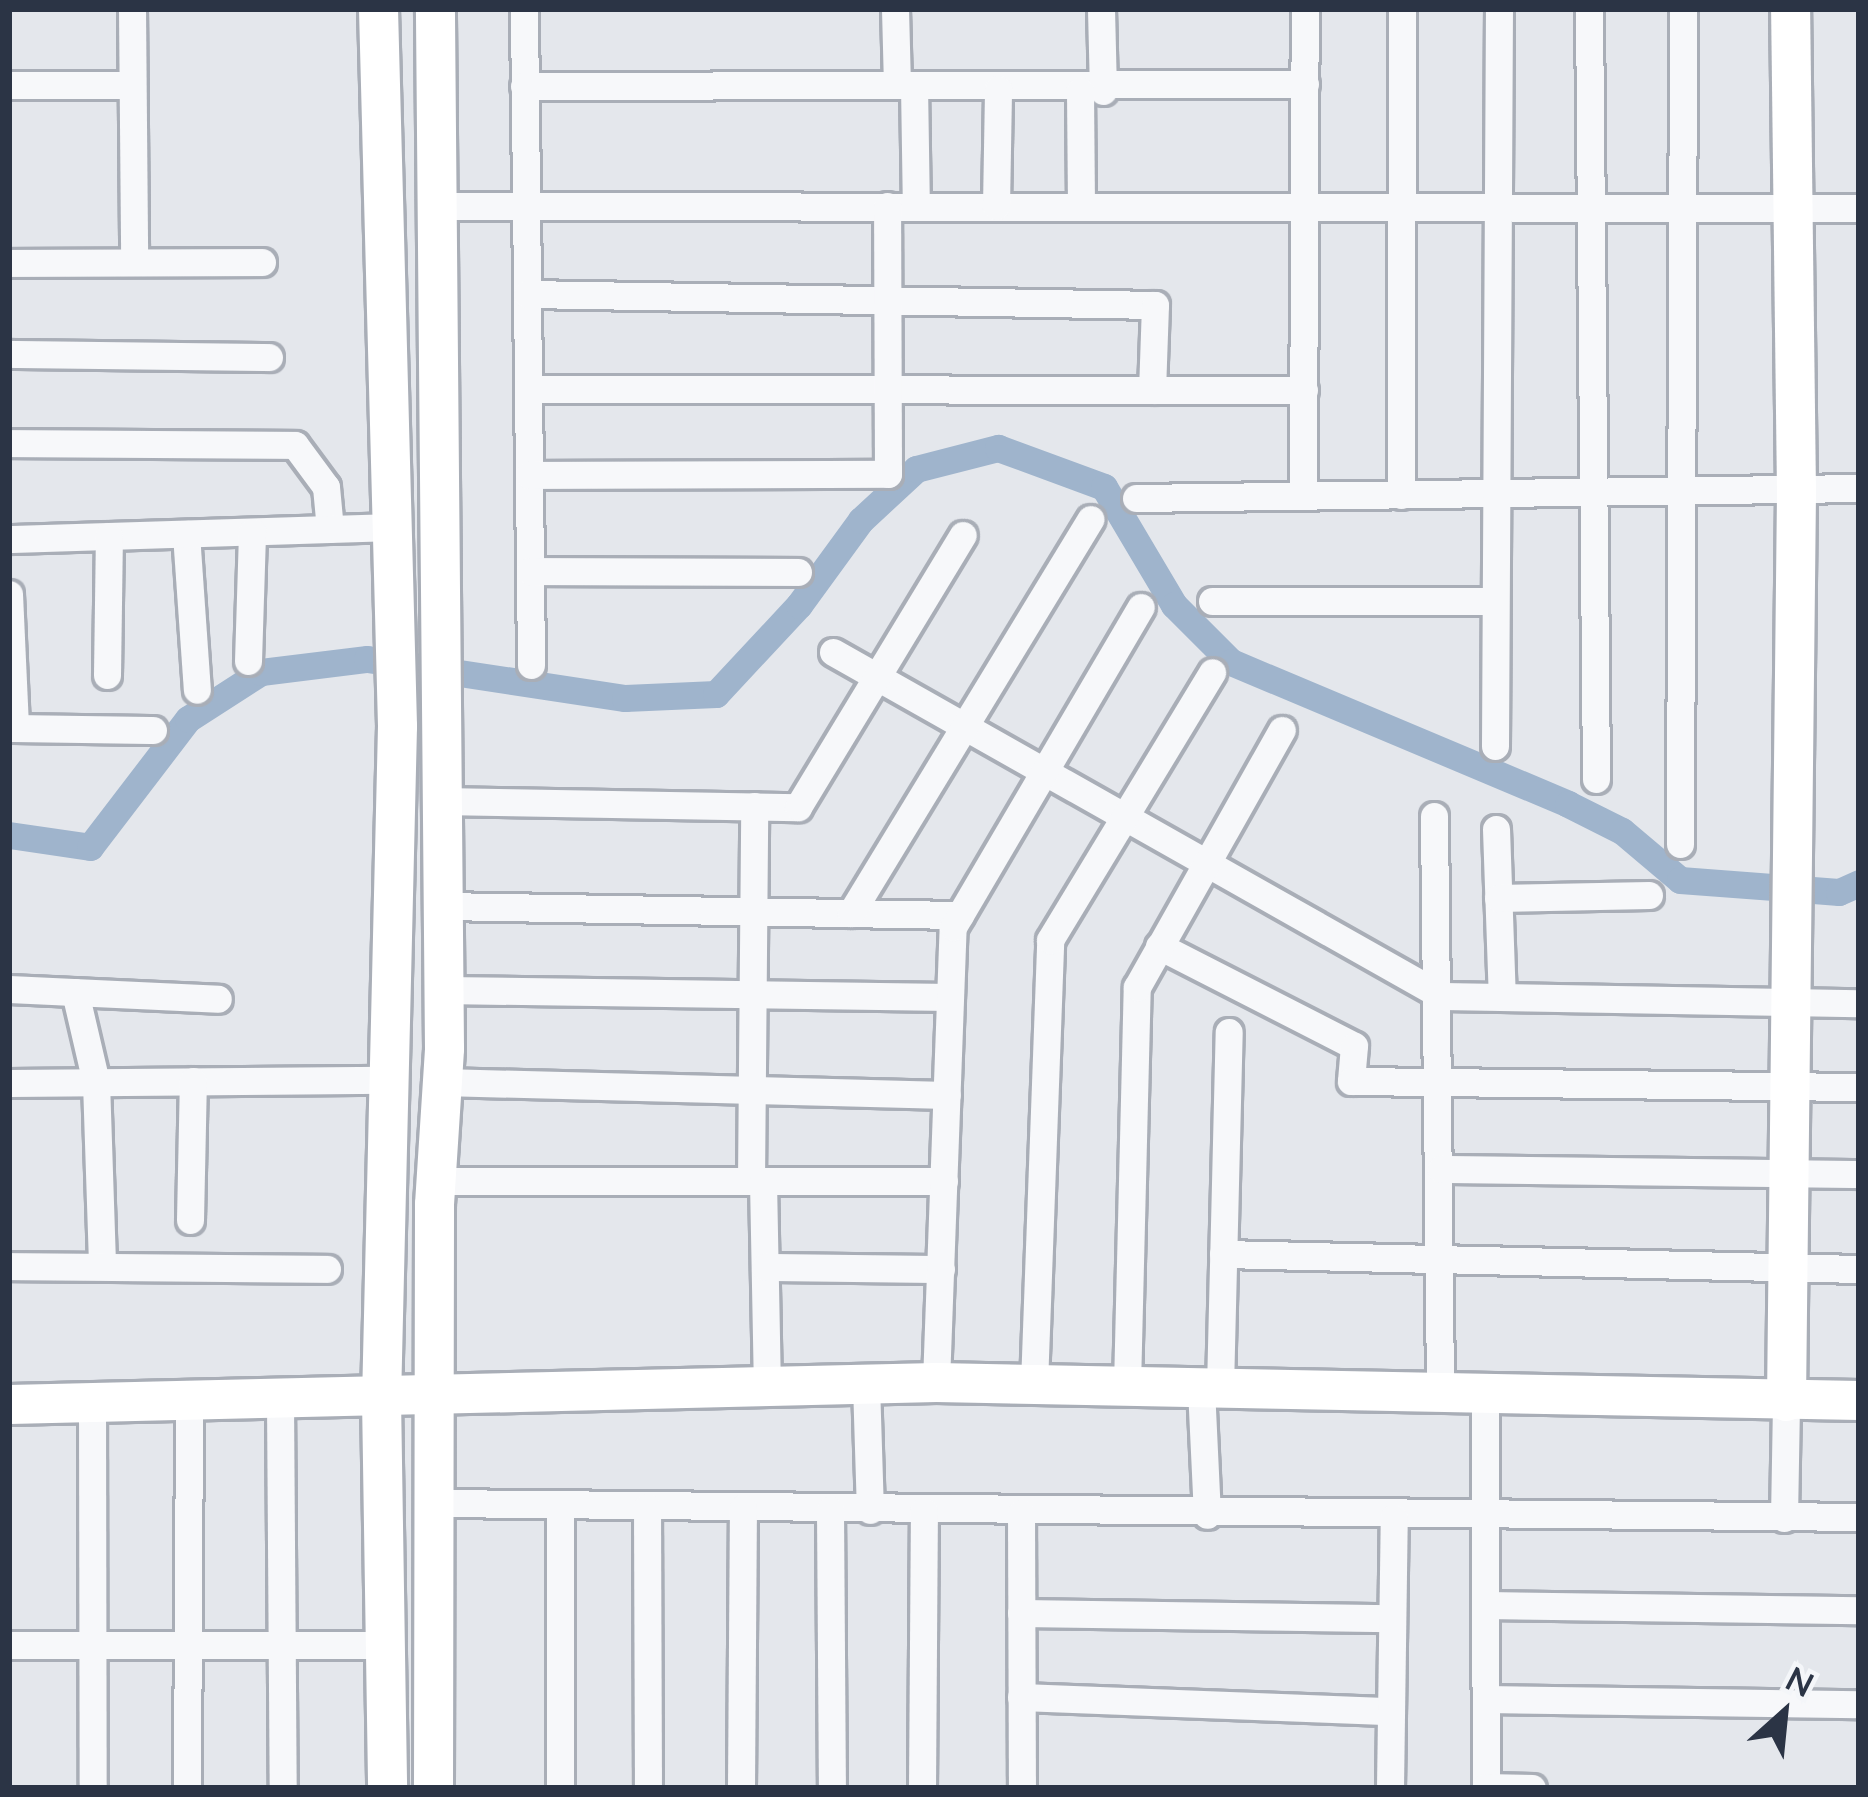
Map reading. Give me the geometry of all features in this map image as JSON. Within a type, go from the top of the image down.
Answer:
[{"type":"main road","points":[[378,9],[388,527],[397,726],[381,1399],[387,1788]]},
{"type":"main road","points":[[433,1788],[438,1398],[435,1181],[443,990],[435,9]]},
{"type":"main road","points":[[1786,1400],[1784,1004],[1793,911],[1796,492],[1790,9]]},
{"type":"main road","points":[[9,1404],[438,1398],[937,1382],[1859,1400]]},
{"type":"street","points":[[132,9],[134,262]]},
{"type":"street","points":[[524,9],[531,665]]},
{"type":"street","points":[[529,475],[888,474],[887,301],[901,206],[905,85],[895,9]]},
{"type":"street","points":[[1082,206],[1101,9]]},
{"type":"street","points":[[1304,496],[1305,9]]},
{"type":"street","points":[[1401,495],[1402,9]]},
{"type":"street","points":[[1495,746],[1492,494],[1499,9]]},
{"type":"street","points":[[1589,9],[1595,779]]},
{"type":"street","points":[[1680,844],[1683,9]]},
{"type":"street","points":[[9,85],[131,85]]},
{"type":"street","points":[[524,86],[905,85],[1091,91],[1305,85]]},
{"type":"street","points":[[996,206],[998,89]]},
{"type":"street","points":[[436,206],[1859,208]]},
{"type":"street","points":[[9,263],[262,262]]},
{"type":"street","points":[[527,294],[1155,305],[1152,390]]},
{"type":"street","points":[[9,354],[269,357]]},
{"type":"street","points":[[528,389],[1304,389]]},
{"type":"street","points":[[9,443],[295,445],[326,487],[330,529]]},
{"type":"street","points":[[1136,498],[1859,488]]},
{"type":"street","points":[[851,913],[1091,519]]},
{"type":"street","points":[[9,538],[388,527]]},
{"type":"street","points":[[248,661],[251,532]]},
{"type":"street","points":[[186,534],[197,690]]},
{"type":"street","points":[[440,801],[798,807],[963,535]]},
{"type":"street","points":[[107,675],[109,536]]},
{"type":"street","points":[[530,571],[798,572]]},
{"type":"street","points":[[9,594],[12,728],[153,730]]},
{"type":"street","points":[[1212,601],[1493,601]]},
{"type":"street","points":[[937,1382],[950,997],[960,915],[1040,769],[1141,607]]},
{"type":"street","points":[[833,652],[1442,996],[1859,1003]]},
{"type":"street","points":[[1034,1384],[1050,940],[1212,672]]},
{"type":"street","points":[[1127,1386],[1137,987],[1282,730]]},
{"type":"street","points":[[754,806],[752,1090],[767,1387]]},
{"type":"street","points":[[1434,816],[1442,996],[1440,1393]]},
{"type":"street","points":[[1496,829],[1502,998]]},
{"type":"street","points":[[1498,898],[1649,896]]},
{"type":"street","points":[[442,906],[960,915]]},
{"type":"street","points":[[1159,946],[1354,1046],[1351,1081],[1859,1087]]},
{"type":"street","points":[[9,989],[218,999]]},
{"type":"street","points":[[443,990],[950,997]]},
{"type":"street","points":[[75,992],[96,1082],[102,1266]]},
{"type":"street","points":[[1207,1515],[1210,1388],[1223,1254],[1229,1032]]},
{"type":"street","points":[[9,1083],[388,1080]]},
{"type":"street","points":[[190,1220],[193,1082]]},
{"type":"street","points":[[442,1082],[947,1095]]},
{"type":"street","points":[[1441,1168],[1859,1174]]},
{"type":"street","points":[[435,1181],[944,1181]]},
{"type":"street","points":[[1223,1254],[1859,1269]]},
{"type":"street","points":[[9,1266],[327,1269]]},
{"type":"street","points":[[764,1268],[940,1269]]},
{"type":"street","points":[[866,1384],[870,1510]]},
{"type":"street","points":[[1485,1394],[1486,1788],[1532,1788]]},
{"type":"street","points":[[280,1400],[283,1788]]},
{"type":"street","points":[[1784,1518],[1786,1400]]},
{"type":"street","points":[[187,1788],[189,1401]]},
{"type":"street","points":[[92,1403],[94,1788]]},
{"type":"street","points":[[434,1503],[1486,1520],[1859,1517]]},
{"type":"street","points":[[560,1505],[560,1788]]},
{"type":"street","points":[[647,1507],[648,1788]]},
{"type":"street","points":[[740,1788],[743,1508]]},
{"type":"street","points":[[830,1510],[832,1788]]},
{"type":"street","points":[[922,1788],[924,1511]]},
{"type":"street","points":[[1021,1513],[1022,1788]]},
{"type":"street","points":[[1390,1788],[1394,1518]]},
{"type":"street","points":[[1486,1605],[1859,1610]]},
{"type":"street","points":[[1021,1613],[1392,1618]]},
{"type":"street","points":[[9,1645],[386,1645]]},
{"type":"street","points":[[1021,1697],[1391,1711]]},
{"type":"street","points":[[1486,1699],[1859,1704]]},
{"type":"waterway","points":[[9,835],[90,847],[188,719],[261,672],[367,659],[625,698],[716,694],[799,605],[861,520],[916,469],[998,448],[1104,487],[1174,605],[1231,662],[1568,804],[1622,831],[1680,880],[1839,892],[1859,883]]}]
